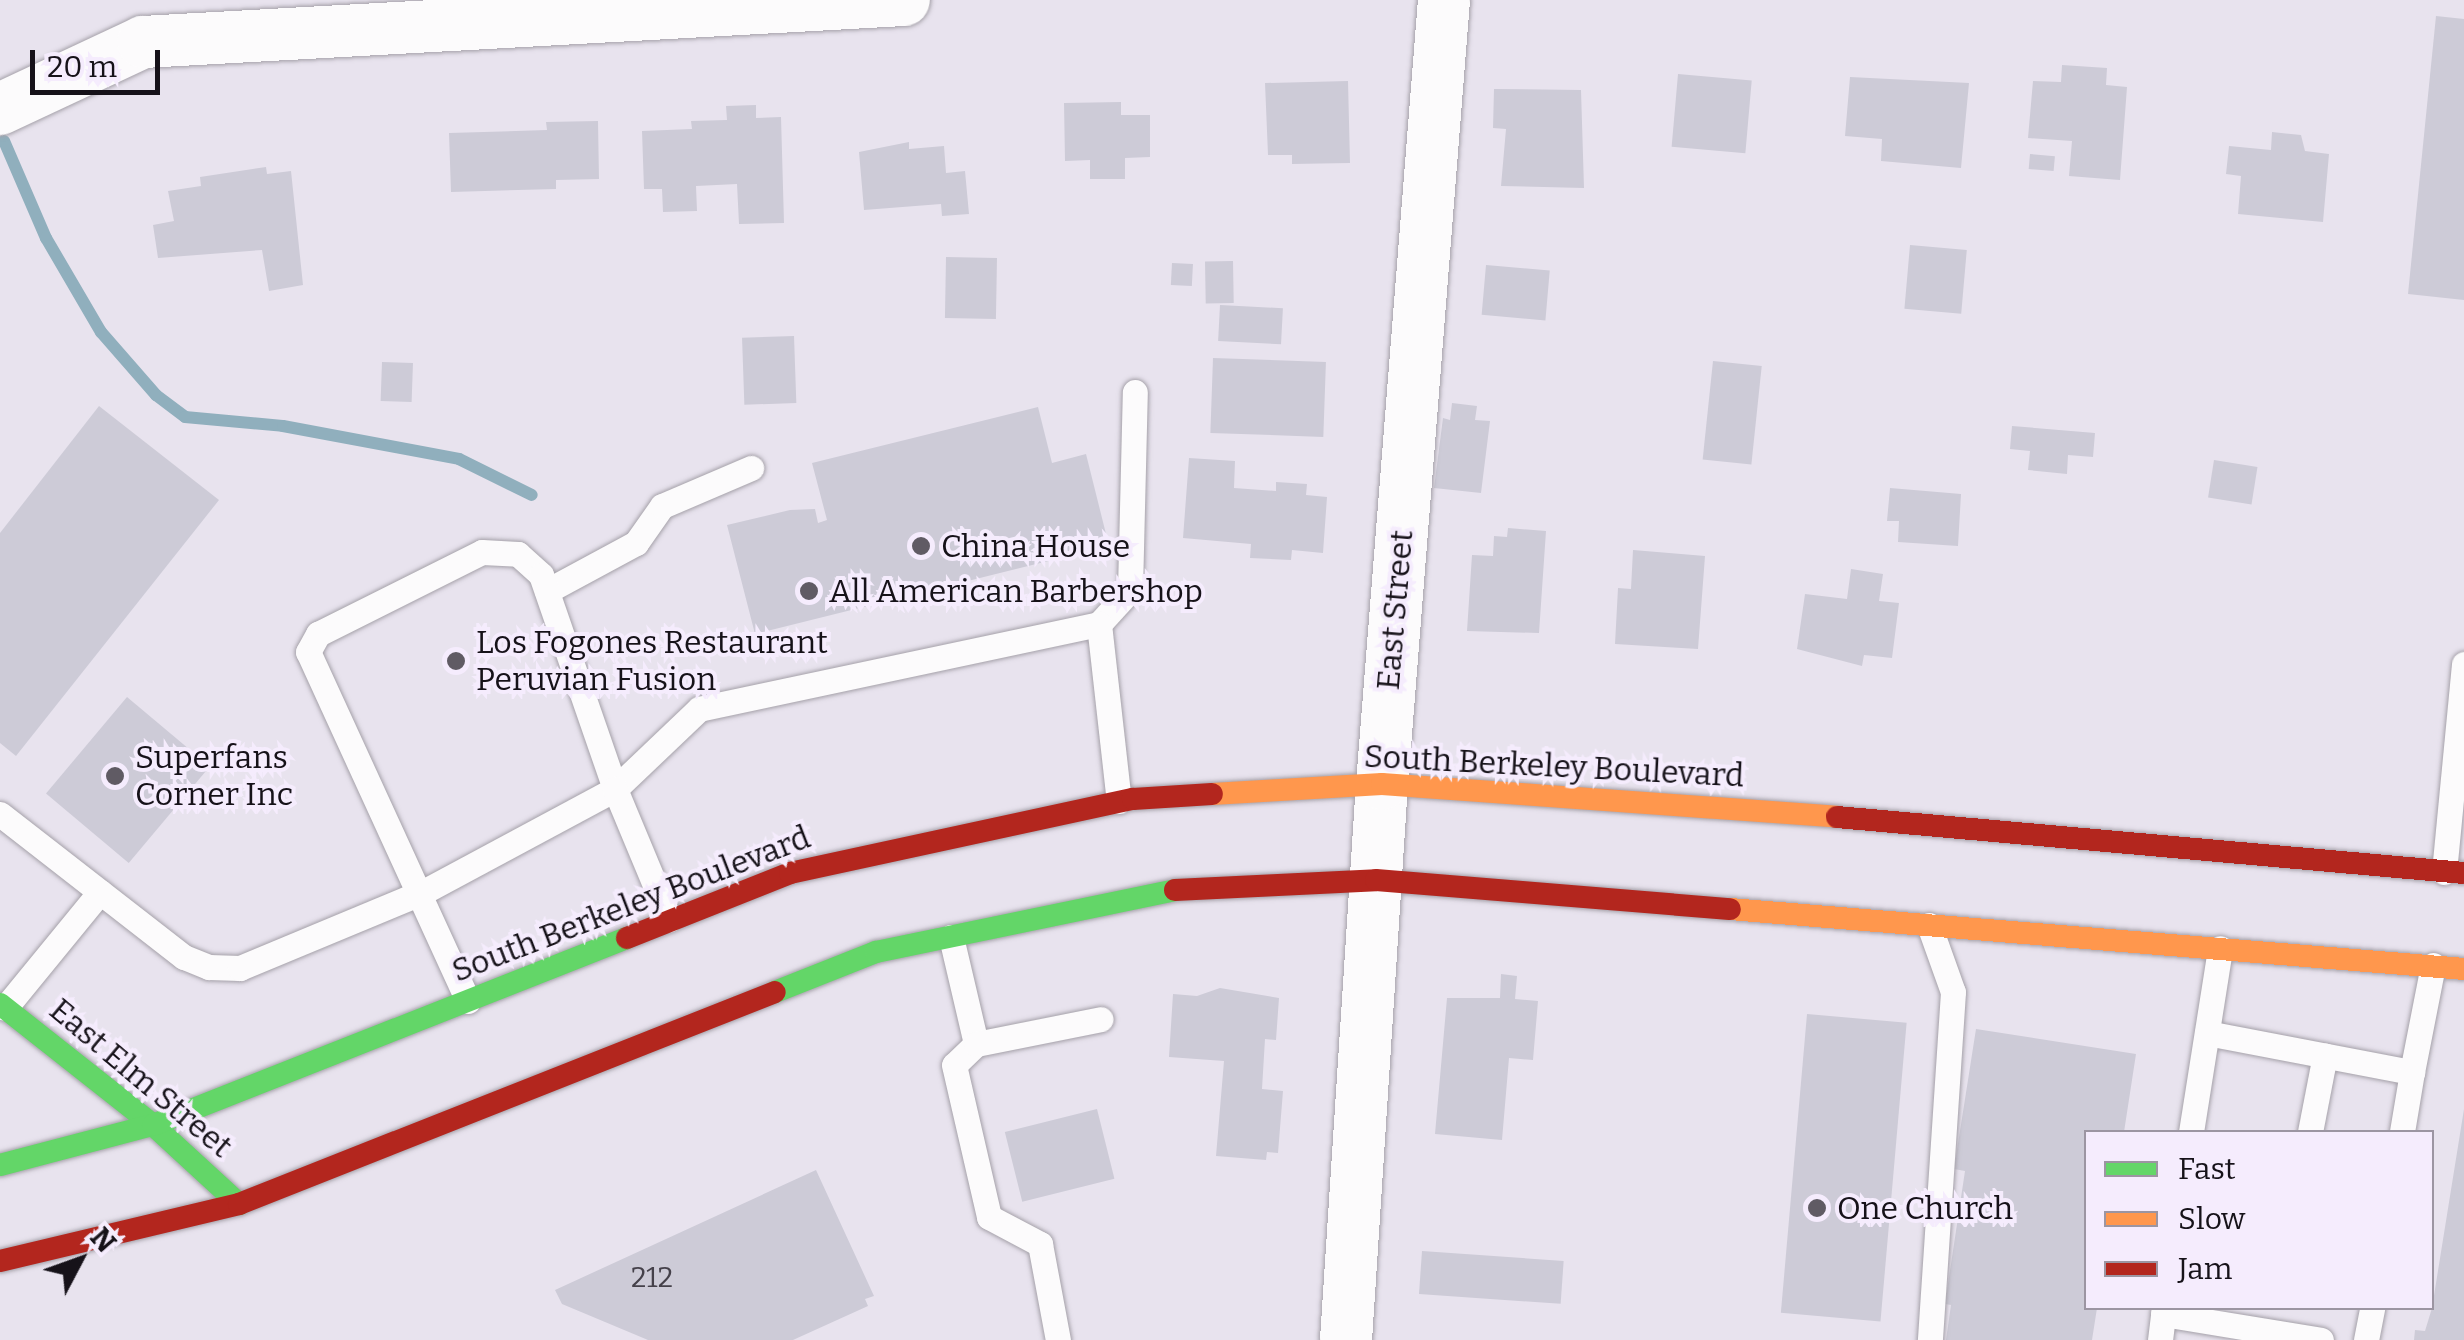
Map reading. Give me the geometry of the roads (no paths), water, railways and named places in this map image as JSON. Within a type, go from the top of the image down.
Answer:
[{"type":"street","points":[[0,109],[143,42],[904,0]]},
{"type":"street","name":"East Street","points":[[1346,1340],[1382,784],[1444,0]]},
{"type":"street","name":"South Berkeley Boulevard","points":[[0,1164],[153,1126],[790,873],[1119,801],[1382,784],[1941,824],[2454,872]]},
{"type":"street","points":[[0,1261],[239,1204],[876,952],[1170,890],[1376,880],[2464,968]]},
{"type":"street","name":"East Elm Street","points":[[2,1006],[153,1126],[239,1204]]},
{"type":"lane","points":[[0,814],[184,957],[208,968],[240,968],[423,892],[615,790],[699,709],[1099,624],[1130,590],[1135,392]]},
{"type":"lane","points":[[547,592],[636,543],[662,506],[751,468]]},
{"type":"lane","points":[[468,1001],[423,892],[312,662],[312,640],[482,552],[518,554],[547,592],[615,790],[669,919]]},
{"type":"lane","points":[[1099,624],[1119,801]]},
{"type":"lane","points":[[2454,872],[2464,664]]},
{"type":"lane","points":[[2,1006],[100,892]]},
{"type":"lane","points":[[1928,922],[1952,992],[1930,1340]]},
{"type":"lane","points":[[951,937],[976,1044]]},
{"type":"lane","points":[[2191,1130],[2220,948]]},
{"type":"lane","points":[[2402,1130],[2433,966]]},
{"type":"lane","points":[[1058,1340],[1040,1244],[989,1217],[954,1065],[976,1044],[1101,1019]]},
{"type":"lane","points":[[2206,1033],[2412,1072]]},
{"type":"lane","points":[[2310,1130],[2324,1055]]},
{"type":"lane","points":[[2366,1340],[2372,1310]]},
{"type":"lane","points":[[2160,1340],[2164,1311],[2229,1332],[2274,1320],[2321,1340]]},
{"type":"waterway","points":[[4,141],[46,238],[101,332],[156,395],[185,417],[283,426],[459,459],[532,495]]},
{"type":"place","name":"China House","points":[[921,546]]},
{"type":"place","name":"All American Barbershop","points":[[809,591]]},
{"type":"place","name":"Los Fogones Restaurant Peruvian Fusion","points":[[456,661]]},
{"type":"place","name":"Superfans Corner Inc","points":[[115,776]]},
{"type":"place","name":"One Church","points":[[1817,1208]]}]
